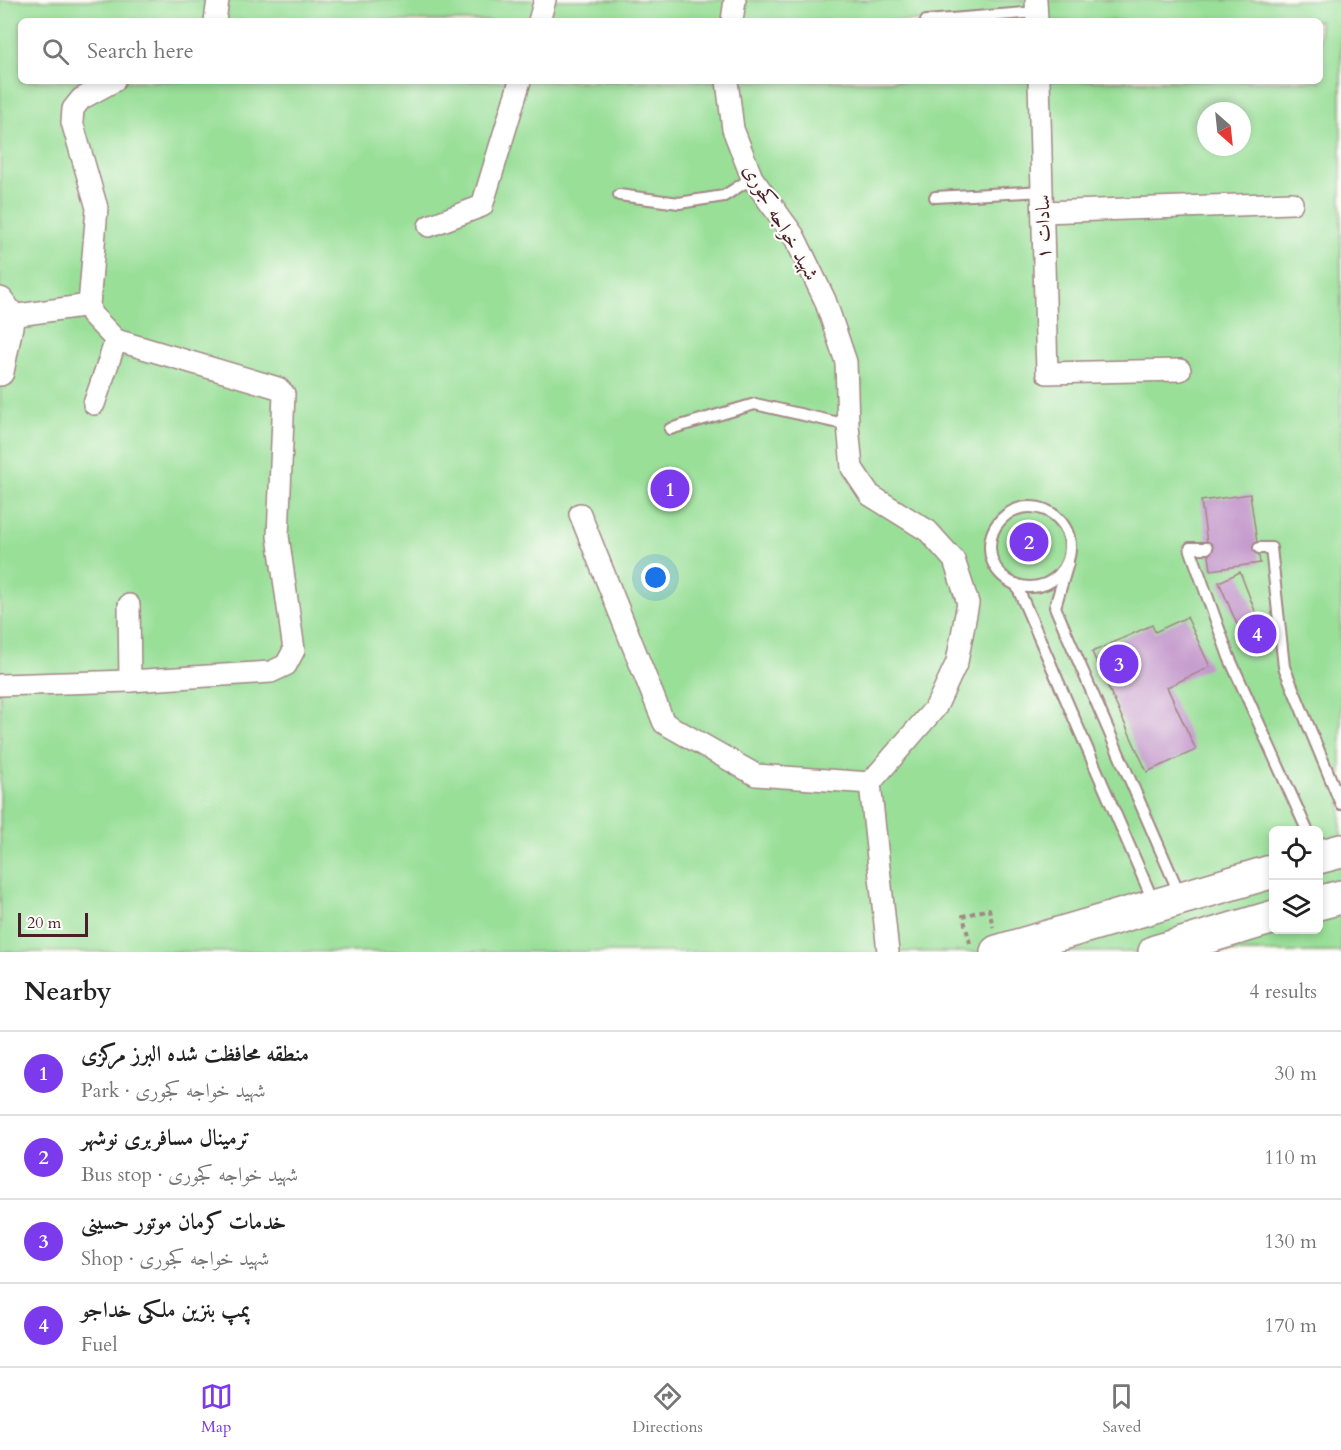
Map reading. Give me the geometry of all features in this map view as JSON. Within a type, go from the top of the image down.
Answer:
[{"type":"highway","points":[[1323,856],[1341,851]]},
{"type":"highway","points":[[997,952],[1269,872]]},
{"type":"highway","points":[[1323,902],[1341,897]]},
{"type":"highway","points":[[1155,952],[1269,918]]},
{"type":"street","points":[[216,18],[218,0]]},
{"type":"street","points":[[540,18],[545,0]]},
{"type":"street","points":[[732,18],[735,0]]},
{"type":"street","points":[[0,685],[130,681],[271,672],[286,665],[294,650],[278,536],[284,394],[278,388],[116,340],[91,314],[89,304],[97,208],[72,122],[73,109],[81,99],[108,84]]},
{"type":"street","points":[[429,226],[482,206],[519,84]]},
{"type":"street","name":"شهید خواجه کجوری","points":[[727,84],[733,129],[752,178],[794,236],[825,300],[846,362],[852,468],[870,495],[928,531],[954,560],[968,603],[957,662],[936,707],[870,783]]},
{"type":"street","name":"سادات ۱","points":[[1039,84],[1047,373],[1180,370]]},
{"type":"street","points":[[1043,212],[1292,202]]},
{"type":"street","points":[[0,372],[5,308],[89,304]]},
{"type":"street","points":[[94,404],[116,340]]},
{"type":"street","points":[[580,514],[664,723],[756,775],[870,783],[888,952]]},
{"type":"street","points":[[129,605],[130,681]]},
{"type":"lane","points":[[960,18],[1037,11]]},
{"type":"lane","points":[[619,195],[679,202],[724,196],[752,178]]},
{"type":"lane","points":[[935,197],[1043,191]]},
{"type":"lane","points":[[670,429],[755,404],[848,425]]},
{"type":"lane","points":[[1068,563],[1060,574],[1036,587],[1010,582],[993,562],[990,548],[992,535],[998,523],[1008,513],[1020,508],[1045,509],[1056,515],[1065,525],[1070,537],[1071,550],[1068,563],[1054,607],[1168,902]]},
{"type":"lane","points":[[1207,548],[1190,548],[1229,657],[1305,826]]},
{"type":"lane","points":[[1259,548],[1271,548],[1284,667],[1341,804]]},
{"type":"lane","points":[[1016,584],[1168,902]]},
{"type":"path","points":[[973,952],[963,916],[989,909]]},
{"type":"green space","points":[[0,0],[1341,0],[1341,952],[0,952]]},
{"type":"building","points":[[1250,494],[1260,563],[1211,570],[1201,501]]},
{"type":"building","points":[[1240,572],[1267,642],[1248,650],[1219,582]]},
{"type":"building","points":[[1187,617],[1210,667],[1167,687],[1196,750],[1147,772],[1092,652],[1152,625],[1155,632]]},
{"type":"place","name":"منطقه محافظت شده البرز مرکزی","points":[[670,489]]},
{"type":"place","name":"ترمینال مسافربری نوشهر","points":[[1029,542]]},
{"type":"place","name":"پمپ بنزین ملکی خداجو","points":[[1257,634]]},
{"type":"place","name":"خدمات کرمان موتور حسینی","points":[[1119,664]]}]
